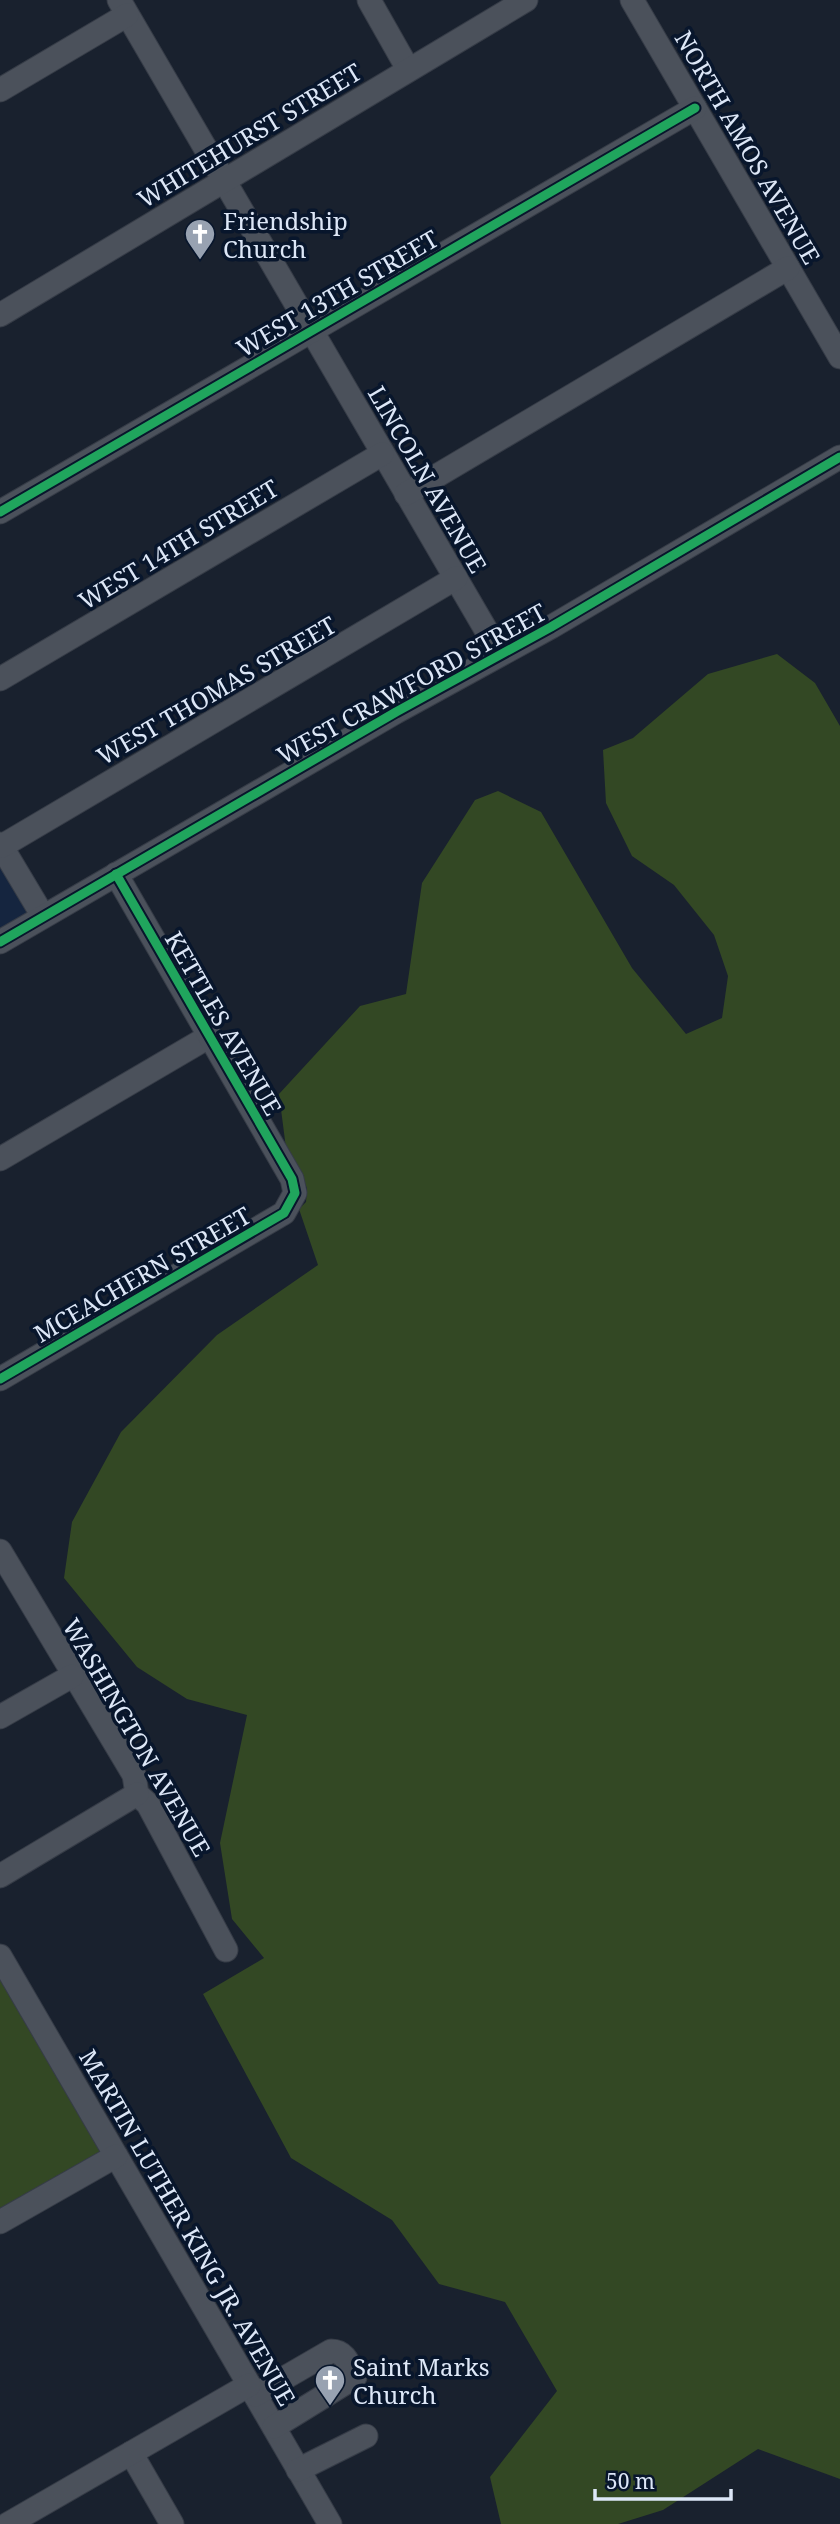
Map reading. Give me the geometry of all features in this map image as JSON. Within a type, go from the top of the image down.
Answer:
[{"type":"street","points":[[369,0],[408,69]]},
{"type":"street","name":"WHITEHURST STREET","points":[[0,315],[215,189],[223,179],[526,0]]},
{"type":"street","name":"NORTH AMOS AVENUE","points":[[632,0],[840,358]]},
{"type":"street","points":[[0,90],[123,8]]},
{"type":"street","name":"LINCOLN AVENUE","points":[[123,8],[500,654]]},
{"type":"street","name":"WEST 13TH STREET","points":[[0,512],[695,108]]},
{"type":"street","points":[[406,494],[788,268]]},
{"type":"street","name":"WEST 14TH STREET","points":[[0,679],[382,454]]},
{"type":"street","name":"WEST CRAWFORD STREET","points":[[0,942],[840,457]]},
{"type":"street","name":"WEST THOMAS STREET","points":[[1,845],[456,578]]},
{"type":"street","points":[[1,845],[43,916]]},
{"type":"street","name":"KETTLES AVENUE","points":[[116,874],[292,1179],[295,1193]]},
{"type":"street","points":[[0,1159],[210,1036]]},
{"type":"street","name":"MCEACHERN STREET","points":[[0,1379],[284,1213],[295,1193]]},
{"type":"street","name":"WASHINGTON AVENUE","points":[[0,1553],[134,1775],[137,1794],[148,1804],[226,1950]]},
{"type":"street","points":[[0,1717],[72,1676]]},
{"type":"street","points":[[0,1876],[137,1794]]},
{"type":"street","name":"MARTIN LUTHER KING JR. AVENUE","points":[[0,1956],[330,2524]]},
{"type":"street","points":[[0,2222],[116,2156]]},
{"type":"street","points":[[8,2524],[131,2453],[252,2390],[331,2351],[338,2351],[345,2357],[355,2377],[274,2427]]},
{"type":"street","points":[[298,2470],[366,2436]]},
{"type":"street","points":[[131,2453],[172,2524]]},
{"type":"shaded area","points":[[0,862],[30,912],[0,929]]},
{"type":"green space","points":[[777,654],[815,683],[840,726],[840,2479],[758,2449],[663,2510],[618,2524],[501,2524],[490,2477],[557,2391],[505,2302],[439,2284],[392,2220],[291,2158],[203,1994],[264,1958],[232,1919],[220,1843],[247,1715],[187,1699],[137,1667],[64,1578],[72,1522],[121,1432],[217,1335],[318,1265],[299,1209],[306,1202],[307,1188],[286,1148],[279,1094],[360,1006],[406,994],[422,883],[475,800],[498,791],[541,812],[632,968],[686,1034],[722,1018],[728,976],[714,935],[674,885],[632,856],[606,803],[603,750],[633,738],[708,674]]},
{"type":"green space","points":[[0,1974],[102,2152],[0,2210]]},
{"type":"cycle path","points":[[0,512],[695,108]]},
{"type":"cycle path","points":[[0,942],[396,712],[551,627],[840,457]]},
{"type":"cycle path","points":[[0,1379],[284,1213],[295,1193],[292,1179],[116,874]]},
{"type":"place","name":"Friendship Church","points":[[200,261]]},
{"type":"place","name":"Saint Marks Church","points":[[330,2407]]}]
